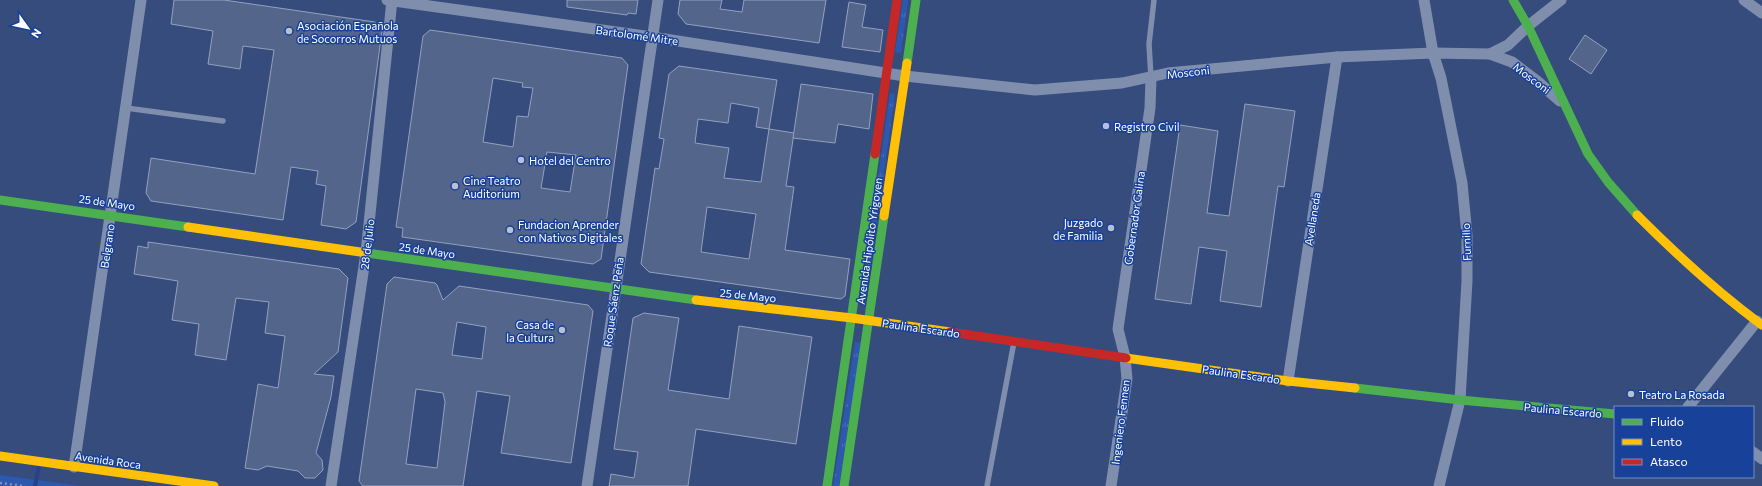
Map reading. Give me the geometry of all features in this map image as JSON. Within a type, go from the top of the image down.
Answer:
[{"type":"street","name":"Belgrano","points":[[74,467],[141,0]]},
{"type":"street","name":"Bartolomé Mitre","points":[[390,0],[887,72]]},
{"type":"street","name":"28 de Julio","points":[[331,486],[366,253],[390,0]]},
{"type":"street","name":"Roque Sáenz Peña","points":[[587,486],[658,0]]},
{"type":"street","name":"Avenida Hipólito Yrigoyen","points":[[827,486],[897,0]]},
{"type":"street","name":"Avenida Hipólito Yrigoyen","points":[[844,486],[870,321],[916,0]]},
{"type":"street","name":"Furnillo","points":[[1424,0],[1433,53],[1441,78],[1461,176],[1467,235],[1467,281],[1460,400],[1438,486]]},
{"type":"street","points":[[1513,0],[1528,26],[1588,154],[1608,182],[1627,205],[1674,252],[1727,299],[1759,323],[1689,406]]},
{"type":"street","name":"Mosconi","points":[[1490,54],[1508,45],[1528,26],[1561,0]]},
{"type":"street","points":[[1744,0],[1762,13]]},
{"type":"street","name":"Mosconi","points":[[887,72],[905,76],[1035,90],[1122,83],[1151,78],[1168,73],[1337,57],[1433,53],[1490,54],[1512,62],[1537,80],[1569,111]]},
{"type":"street","name":"Avellaneda","points":[[1288,381],[1337,57]]},
{"type":"street","name":"Gobernador Galina","points":[[1125,357],[1118,329],[1150,108],[1151,78]]},
{"type":"street","name":"25 de Mayo","points":[[0,200],[728,305],[870,321]]},
{"type":"street","name":"Paulina Escardo","points":[[870,321],[1288,381],[1460,400],[1614,414]]},
{"type":"street","name":"Ingeniero Fennen","points":[[1111,486],[1127,379],[1125,357]]},
{"type":"street","points":[[1754,453],[1762,459]]},
{"type":"street","name":"Avenida Roca","points":[[0,456],[214,486]]},
{"type":"lane","points":[[1151,78],[1149,44],[1154,0]]},
{"type":"lane","points":[[126,108],[223,121]]},
{"type":"lane","points":[[987,486],[1014,342]]},
{"type":"path","points":[[0,483],[25,486]]},
{"type":"green space","points":[[903,0],[908,0],[901,53],[895,52]]},
{"type":"green space","points":[[890,93],[895,94],[866,300],[861,299]]},
{"type":"green space","points":[[855,342],[861,343],[839,486],[833,486]]},
{"type":"green space","points":[[0,475],[81,486],[0,486]]},
{"type":"building","points":[[174,0],[224,0],[375,22],[382,31],[356,222],[346,229],[321,225],[326,186],[316,184],[318,171],[291,167],[283,220],[151,201],[146,193],[151,158],[255,174],[274,50],[243,46],[240,69],[208,64],[213,31],[171,24]]},
{"type":"building","points":[[567,0],[638,0],[636,14],[628,13],[627,15],[567,7]]},
{"type":"building","points":[[680,0],[722,0],[720,9],[742,12],[744,0],[826,0],[819,43],[686,24],[678,14]]},
{"type":"building","points":[[849,2],[866,5],[862,27],[883,30],[880,52],[842,47]]},
{"type":"building","points":[[430,30],[622,58],[628,65],[601,259],[593,264],[402,237],[403,228],[396,227],[423,36]],"holes":[[[493,78],[523,83],[522,87],[533,88],[528,117],[517,116],[513,147],[483,142]],[[547,152],[576,155],[570,192],[541,188]]]},
{"type":"building","points":[[1585,35],[1607,50],[1591,74],[1569,59]]},
{"type":"building","points":[[679,66],[777,80],[769,129],[794,133],[786,186],[794,187],[785,250],[850,259],[845,296],[841,299],[649,272],[641,264],[655,168],[659,169],[664,139],[659,138],[669,74]],"holes":[[[731,103],[759,108],[756,127],[769,129],[761,182],[724,178],[729,148],[695,143],[698,119],[728,123]],[[707,207],[756,214],[749,259],[701,252]]]},
{"type":"building","points":[[801,84],[873,94],[869,129],[838,124],[835,143],[793,138]]},
{"type":"building","points":[[1245,104],[1295,111],[1284,187],[1278,186],[1261,307],[1220,301],[1227,251],[1199,247],[1191,304],[1155,299],[1180,125],[1218,131],[1207,213],[1229,216]]},
{"type":"building","points":[[148,242],[339,269],[348,278],[338,352],[314,374],[334,376],[331,397],[316,453],[322,460],[323,470],[315,478],[305,478],[298,471],[267,466],[258,470],[245,468],[258,384],[278,388],[285,336],[265,333],[269,302],[236,298],[226,360],[195,355],[199,324],[172,320],[178,281],[134,274],[138,246],[148,248]]},
{"type":"building","points":[[394,277],[435,283],[443,300],[459,286],[588,305],[593,311],[571,463],[501,453],[510,396],[477,391],[463,486],[363,486],[359,481],[387,284]],"holes":[[[457,322],[486,327],[482,359],[452,355]],[[416,389],[443,393],[445,402],[437,468],[406,464]]]},
{"type":"building","points":[[644,313],[679,318],[668,390],[729,399],[739,326],[812,337],[796,444],[696,429],[688,486],[609,486],[611,474],[634,478],[638,452],[614,449],[633,318]]},
{"type":"waterway","points":[[35,486],[39,466]]},
{"type":"traffic: fast","points":[[907,63],[916,0]]},
{"type":"traffic: fast","points":[[1513,0],[1528,26],[1588,154],[1608,182],[1637,215]]},
{"type":"traffic: fast","points":[[827,486],[875,154]]},
{"type":"traffic: fast","points":[[0,200],[188,227]]},
{"type":"traffic: fast","points":[[844,486],[884,216]]},
{"type":"traffic: fast","points":[[367,253],[696,300]]},
{"type":"traffic: fast","points":[[1355,388],[1460,400],[1614,414]]},
{"type":"traffic: slow","points":[[884,216],[907,63]]},
{"type":"traffic: slow","points":[[1637,215],[1698,273],[1729,300],[1762,325]]},
{"type":"traffic: slow","points":[[188,227],[367,253]]},
{"type":"traffic: slow","points":[[696,300],[852,318],[950,332]]},
{"type":"traffic: slow","points":[[1126,358],[1288,381],[1355,388]]},
{"type":"traffic: slow","points":[[0,456],[214,486]]},
{"type":"traffic: jam","points":[[875,154],[897,0]]},
{"type":"traffic: jam","points":[[950,332],[1126,358]]},
{"type":"place","name":"Asociación Española de Socorros Mutuos","points":[[289,31]]},
{"type":"place","name":"Registro Civil","points":[[1106,126]]},
{"type":"place","name":"Hotel del Centro","points":[[521,160]]},
{"type":"place","name":"Cine Teatro Auditorium","points":[[455,186]]},
{"type":"place","name":"Juzgado de Familia","points":[[1111,228]]},
{"type":"place","name":"Fundacion Aprender con Nativos Digitales","points":[[510,230]]},
{"type":"place","name":"Casa de la Cultura","points":[[562,330]]},
{"type":"place","name":"Teatro La Rosada","points":[[1631,394]]}]
